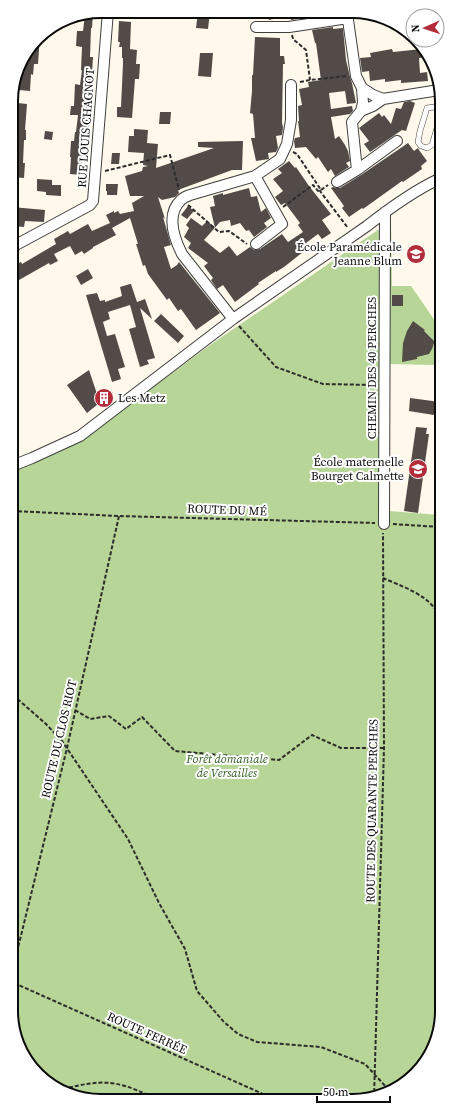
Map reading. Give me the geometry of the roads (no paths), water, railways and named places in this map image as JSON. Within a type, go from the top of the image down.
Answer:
[{"type":"street","name":"RUE LOUIS CHAGNOT","points":[[18,244],[90,205],[93,201],[107,18]]},
{"type":"street","points":[[256,27],[289,28],[334,18]]},
{"type":"street","points":[[347,18],[356,76],[362,88],[363,103],[361,111],[352,122],[357,170]]},
{"type":"street","points":[[233,319],[182,254],[176,242],[173,228],[173,215],[177,205],[182,199],[190,195],[254,176],[280,160],[287,144],[291,120],[291,85]]},
{"type":"street","points":[[362,88],[373,95],[383,98],[434,91]]},
{"type":"street","points":[[361,111],[372,106],[383,98]]},
{"type":"street","points":[[337,182],[357,170],[397,141]]},
{"type":"street","points":[[254,176],[282,224],[256,244]]},
{"type":"street","points":[[18,464],[80,436],[233,319],[385,212],[435,181]]},
{"type":"street","name":"CHEMIN DES 40 PERCHES","points":[[384,524],[385,212]]},
{"type":"lane","points":[[435,107],[427,108],[418,142],[421,146],[427,148],[432,145],[435,135]]},
{"type":"place","name":"École Paramédicale Jeanne Blum","points":[[416,254]]},
{"type":"place","name":"Les Metz","points":[[104,398]]},
{"type":"place","name":"École maternelle Bourget Calmette","points":[[418,469]]},
{"type":"park label","name":"Forêt domaniale de Versailles","points":[[227,766]]}]
